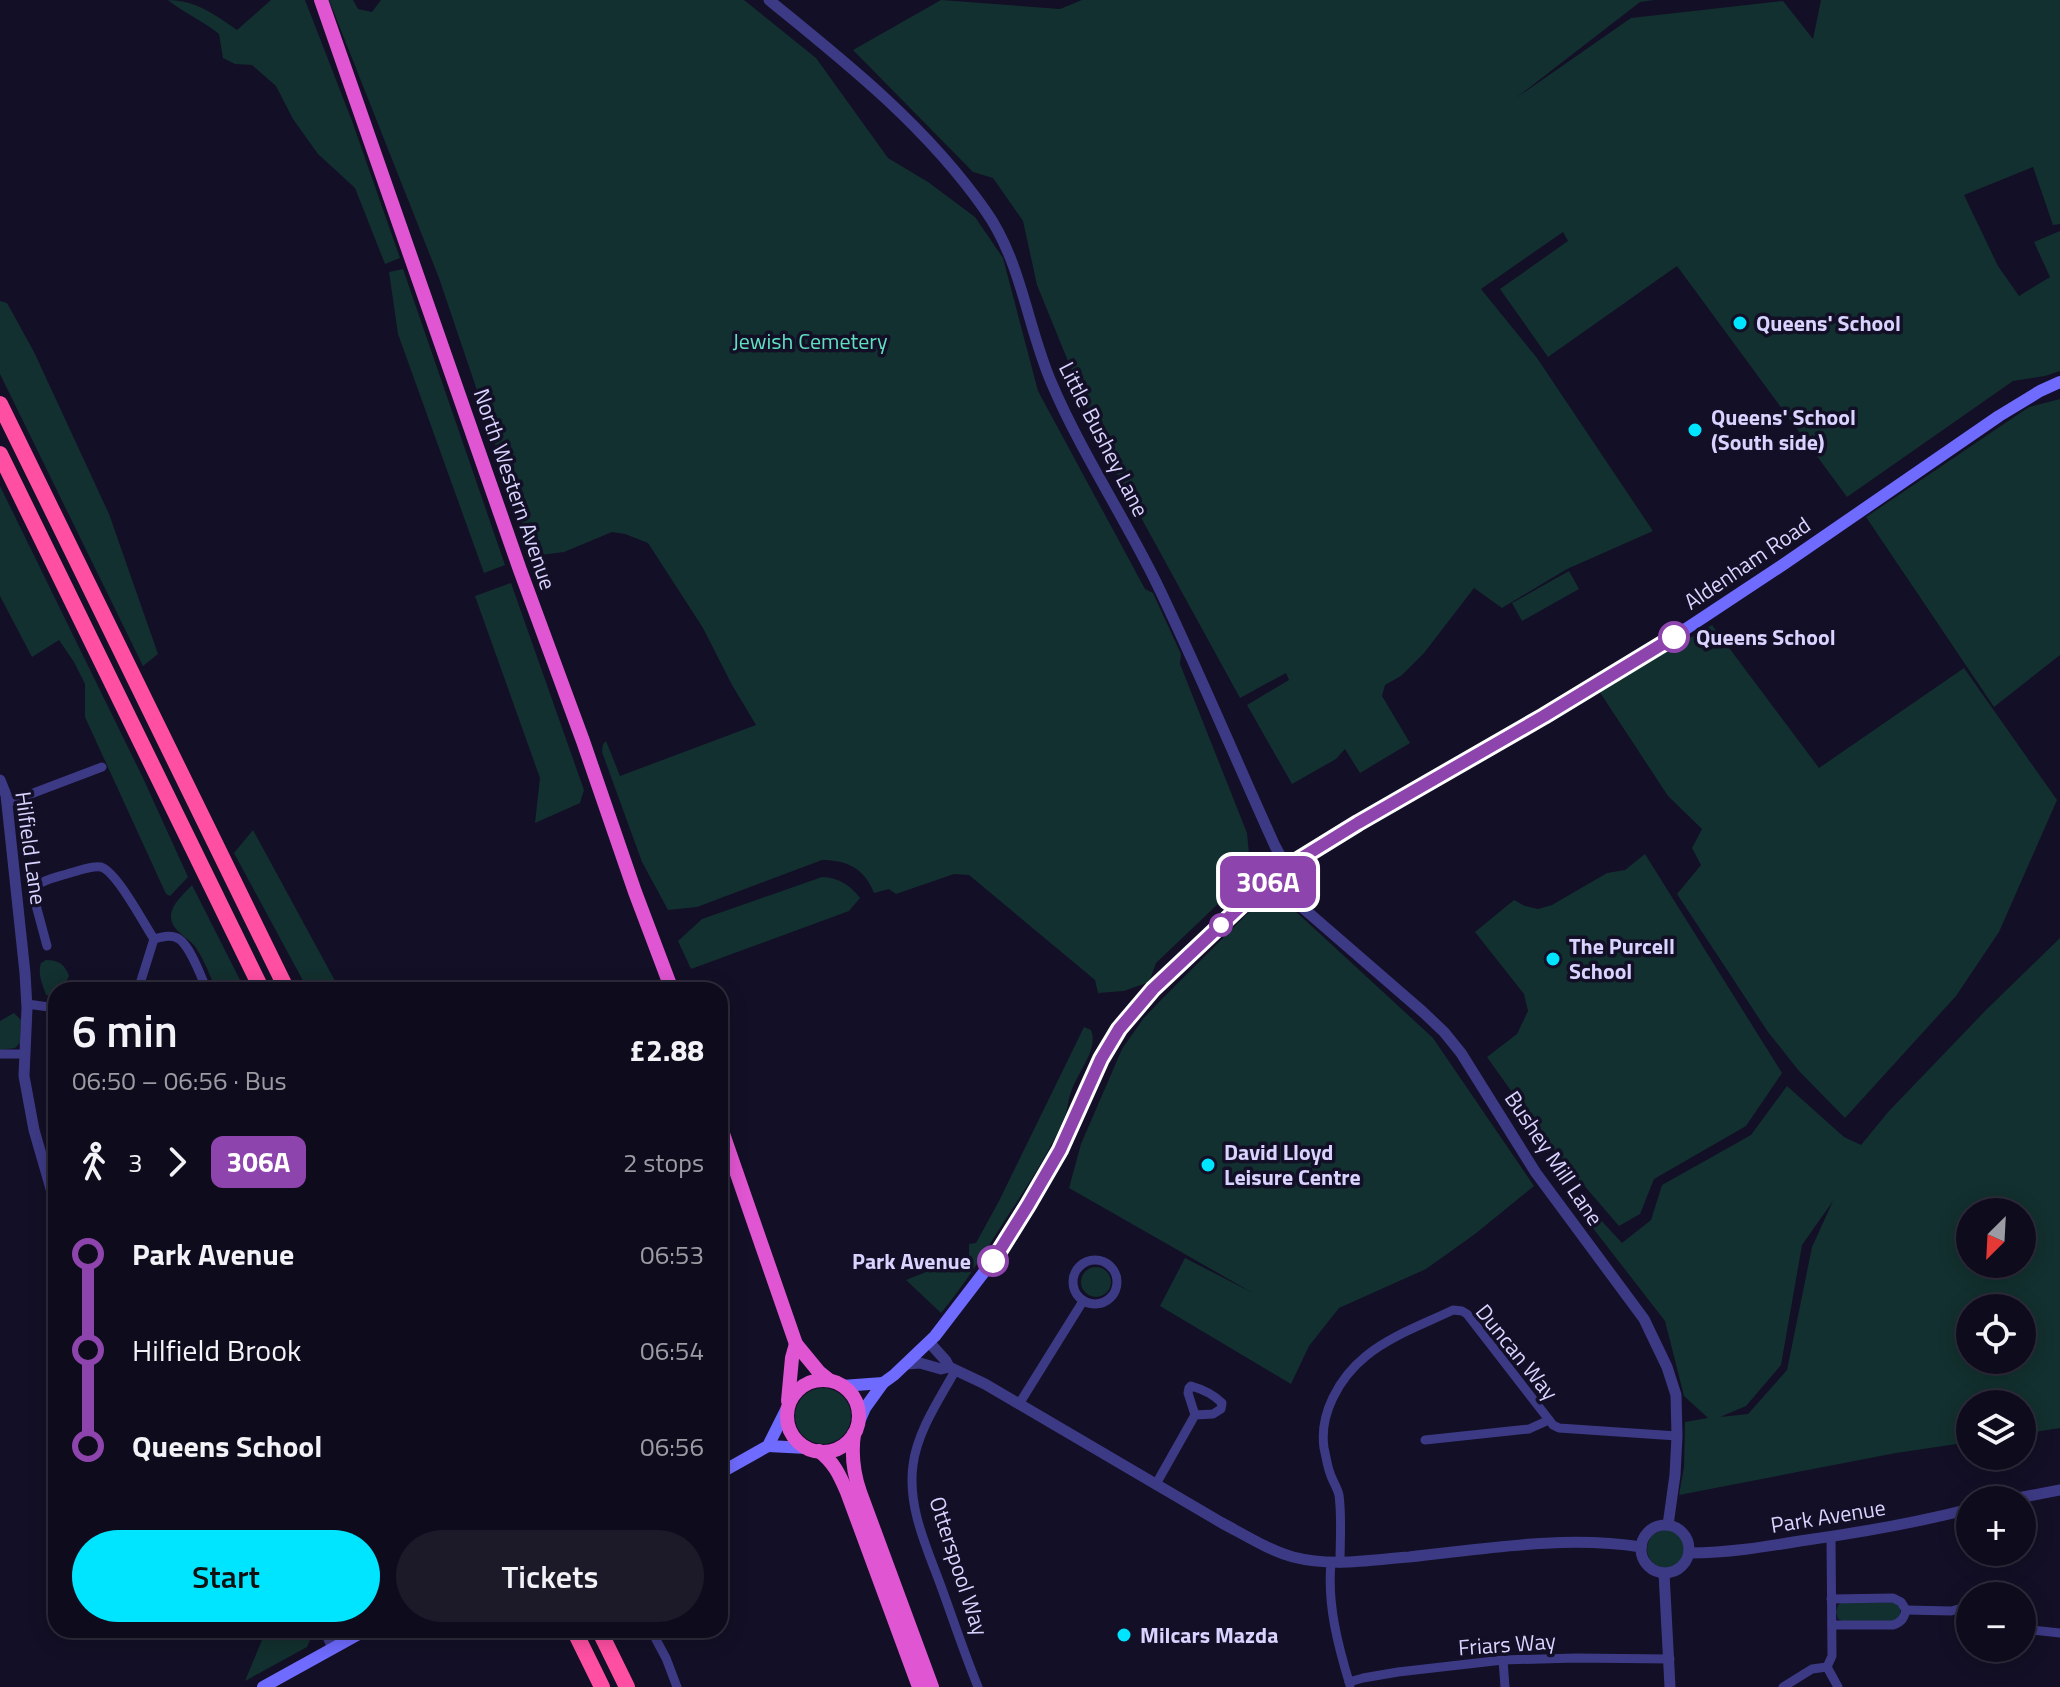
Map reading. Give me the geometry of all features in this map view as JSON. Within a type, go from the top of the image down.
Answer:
[{"type":"highway","name":"North Western Avenue","points":[[321,0],[520,570],[669,982]]},
{"type":"highway","points":[[0,404],[283,982]]},
{"type":"highway","points":[[0,454],[258,982]]},
{"type":"highway","points":[[728,1148],[796,1344],[819,1372],[852,1394],[856,1401],[858,1409],[851,1455],[853,1471],[932,1687]]},
{"type":"highway","points":[[796,1344],[787,1419],[790,1430],[794,1437],[828,1458],[836,1469],[919,1687]]},
{"type":"highway","points":[[788,1407],[792,1397],[806,1384],[817,1380],[836,1383]]},
{"type":"highway","points":[[813,1450],[829,1451],[839,1447],[856,1429]]},
{"type":"highway","points":[[578,1638],[602,1687]]},
{"type":"highway","points":[[603,1638],[627,1687]]},
{"type":"main road","name":"Aldenham Road","points":[[856,1429],[865,1408],[883,1383],[943,1327],[1021,1218],[1060,1150],[1101,1059],[1127,1018],[1163,979],[1259,889],[1358,823],[1645,656],[1999,416],[2060,382]]},
{"type":"main road","points":[[836,1383],[883,1383]]},
{"type":"main road","points":[[728,1468],[768,1446],[788,1407]]},
{"type":"main road","points":[[768,1446],[813,1450]]},
{"type":"main road","points":[[263,1687],[351,1638]]},
{"type":"street","name":"Little Bushey Lane","points":[[769,0],[854,69],[899,111],[972,192],[995,225],[1011,258],[1052,385],[1155,580],[1287,868]]},
{"type":"street","points":[[7,803],[102,767]]},
{"type":"street","name":"Hilfield Lane","points":[[0,780],[7,803],[27,1004],[24,1076],[34,1130],[48,1178]]},
{"type":"street","points":[[47,946],[33,894],[34,887],[42,881],[97,867],[111,874],[154,939]]},
{"type":"street","name":"Bushey Mill Lane","points":[[1273,878],[1444,1032],[1461,1053],[1536,1173],[1644,1319],[1663,1357],[1676,1395],[1675,1475],[1668,1525]]},
{"type":"street","points":[[154,939],[176,937],[181,940],[203,982]]},
{"type":"street","points":[[141,982],[154,939]]},
{"type":"street","points":[[27,1004],[48,1007]]},
{"type":"street","points":[[0,1054],[24,1054]]},
{"type":"street","points":[[1087,1261],[1108,1264],[1117,1276],[1116,1291],[1112,1297],[1092,1305],[1083,1301],[1073,1285],[1075,1271],[1087,1261]]},
{"type":"street","points":[[1019,1404],[1083,1301]]},
{"type":"street","name":"Duncan Way","points":[[1335,1563],[1338,1493],[1329,1472],[1324,1446],[1327,1411],[1333,1396],[1366,1356],[1453,1310],[1467,1314],[1553,1425],[1559,1428],[1677,1436]]},
{"type":"street","points":[[929,1342],[952,1369]]},
{"type":"street","points":[[906,1364],[920,1363],[952,1369],[985,1384],[1261,1545],[1293,1557],[1335,1563],[1545,1544],[1613,1543],[1641,1547]]},
{"type":"street","name":"Otterspool Way","points":[[952,1369],[921,1435],[913,1464],[912,1490],[926,1546],[978,1687]]},
{"type":"street","points":[[1156,1484],[1195,1415]]},
{"type":"street","points":[[1425,1440],[1529,1429],[1549,1420]]},
{"type":"street","points":[[2036,1495],[2060,1490]]},
{"type":"street","name":"Park Avenue","points":[[1690,1553],[1831,1537],[1956,1512]]},
{"type":"street","points":[[1668,1525],[1685,1535],[1690,1553],[1683,1566],[1664,1573],[1649,1567],[1641,1547],[1649,1530],[1668,1525]]},
{"type":"street","points":[[1827,1667],[1832,1656],[1831,1537]]},
{"type":"street","points":[[1335,1563],[1329,1575],[1331,1602],[1337,1639],[1350,1685]]},
{"type":"street","points":[[1664,1573],[1670,1687]]},
{"type":"street","points":[[1831,1599],[1893,1598],[1901,1602],[1906,1610],[1904,1618],[1893,1625],[1832,1625]]},
{"type":"street","points":[[1906,1610],[1956,1610]]},
{"type":"street","points":[[2036,1630],[2060,1633]]},
{"type":"street","points":[[329,1638],[333,1648]]},
{"type":"street","points":[[655,1638],[677,1687]]},
{"type":"street","name":"Friars Way","points":[[1350,1685],[1375,1676],[1503,1660],[1670,1659]]},
{"type":"street","points":[[1503,1660],[1505,1687]]},
{"type":"street","points":[[1783,1687],[1812,1669],[1827,1667]]},
{"type":"street","points":[[1827,1667],[1838,1687]]},
{"type":"green space","points":[[168,0],[196,5],[237,30],[271,0],[305,0],[400,258],[385,264],[355,188],[318,154],[293,119],[276,86],[252,65],[235,64],[223,58],[219,34]]},
{"type":"green space","name":"Jewish Cemetery","points":[[329,0],[353,0],[358,9],[372,12],[381,0],[744,0],[816,58],[888,158],[928,182],[975,217],[1003,258],[1038,391],[1145,589],[1153,593],[1181,654],[1180,664],[1247,833],[1250,864],[1241,882],[1156,963],[1149,982],[1124,991],[1098,993],[1095,980],[969,875],[954,874],[896,894],[889,889],[874,893],[866,878],[854,868],[822,860],[697,907],[668,910],[642,862],[602,752],[603,744],[606,741],[620,776],[756,725],[703,628],[648,543],[612,532],[564,552],[533,556],[439,278]]},
{"type":"green space","points":[[941,0],[1060,9],[1082,0],[1654,0],[1640,2],[1516,98],[1631,18],[1783,1],[1813,39],[1821,0],[2060,0],[2060,224],[2053,225],[2033,167],[1964,195],[1998,266],[2019,296],[2050,277],[2034,242],[2060,231],[2060,371],[2013,381],[1847,497],[1677,266],[1548,357],[1500,289],[1568,241],[1563,232],[1481,289],[1537,358],[1653,531],[1567,569],[1502,608],[1474,588],[1424,653],[1401,676],[1385,685],[1382,696],[1410,743],[1360,773],[1345,749],[1336,759],[1292,784],[1247,705],[1289,680],[1286,673],[1240,698],[1105,452],[1037,285],[1023,221],[993,178],[973,172],[853,50]]},
{"type":"green space","points":[[403,269],[505,565],[484,573],[398,334],[389,272]]},
{"type":"green space","points":[[0,301],[7,303],[34,352],[109,514],[158,654],[143,666],[0,374]]},
{"type":"green space","points":[[2060,399],[2060,655],[1994,707],[1866,517],[2029,407]]},
{"type":"green space","points":[[0,486],[188,877],[170,896],[166,894],[85,717],[85,684],[74,662],[59,640],[32,657],[0,596]]},
{"type":"green space","points":[[1569,571],[1579,589],[1522,621],[1512,603]]},
{"type":"green space","points":[[511,583],[584,790],[580,803],[535,823],[540,778],[475,596]]},
{"type":"green space","points":[[1712,625],[1819,768],[1964,668],[2057,800],[1999,932],[1956,996],[1845,1118],[1799,1071],[1768,1032],[1677,894],[1701,865],[1692,848],[1702,829],[1668,796],[1599,691]]},
{"type":"green space","points":[[253,830],[336,982],[304,982],[234,853]]},
{"type":"green space","points":[[1645,854],[1782,1073],[1746,1126],[1654,1179],[1640,1214],[1619,1226],[1550,1146],[1487,1057],[1517,1034],[1528,1011],[1524,994],[1475,932],[1514,900],[1538,909],[1552,905],[1607,873],[1625,870]]},
{"type":"green space","points":[[822,877],[843,883],[860,898],[849,911],[691,969],[678,941],[702,919]]},
{"type":"green space","points":[[192,885],[241,982],[213,982],[194,945],[174,925],[171,913]]},
{"type":"green space","points":[[1270,902],[1292,908],[1433,1038],[1534,1186],[1426,1269],[1339,1308],[1309,1346],[1291,1384],[1160,1306],[1185,1258],[1253,1293],[1069,1188],[1081,1144],[1122,1049],[1143,1019],[1257,904]]},
{"type":"green space","points":[[2060,938],[2060,1428],[2036,1432],[2036,1390],[1956,1390],[1956,1444],[1679,1495],[1684,1467],[1685,1422],[1708,1418],[1684,1396],[1665,1321],[1575,1205],[1588,1206],[1622,1243],[1651,1220],[1662,1185],[1751,1135],[1787,1086],[1844,1137],[1861,1145],[1889,1111]],"holes":[[[1833,1201],[1812,1247],[1787,1370],[1748,1414],[1720,1417],[1746,1406],[1781,1365],[1802,1245]]]},
{"type":"green space","points":[[54,961],[65,968],[69,976],[66,982],[48,982],[48,995],[41,979],[41,963]]},
{"type":"green space","points":[[14,1013],[21,1020],[20,1043],[15,1048],[0,1050],[0,1021]]},
{"type":"green space","points":[[1084,1027],[1091,1030],[1092,1045],[1053,1142],[983,1254],[941,1313],[906,1280],[969,1255],[969,1244],[976,1243],[999,1201]]},
{"type":"green space","points":[[1096,1267],[1107,1271],[1111,1282],[1107,1293],[1096,1297],[1085,1293],[1081,1282],[1085,1271]]},
{"type":"green space","points":[[823,1388],[843,1396],[851,1416],[843,1436],[823,1444],[803,1436],[795,1416],[803,1396]]},
{"type":"green space","points":[[1666,1530],[1679,1536],[1685,1549],[1679,1562],[1666,1568],[1653,1562],[1647,1549],[1653,1536]]},
{"type":"green space","points":[[1843,1602],[1894,1603],[1900,1607],[1900,1617],[1894,1621],[1842,1621],[1836,1612]]},
{"type":"green space","points":[[263,1638],[311,1638],[307,1647],[245,1681]]},
{"type":"bus line","name":"306A","points":[[993,1261],[1060,1150],[1101,1059],[1119,1029],[1153,989],[1259,889],[1298,860],[1358,823],[1674,637]]},
{"type":"place","name":"Queens' School","points":[[1740,323]]},
{"type":"place","name":"Queens' School (South side)","points":[[1695,430]]},
{"type":"place","name":"Queens School","points":[[1674,637]]},
{"type":"place","name":"The Purcell School","points":[[1553,959]]},
{"type":"place","name":"David Lloyd Leisure Centre","points":[[1208,1165]]},
{"type":"place","name":"Park Avenue","points":[[993,1261]]},
{"type":"place","name":"Milcars Mazda","points":[[1124,1635]]}]
